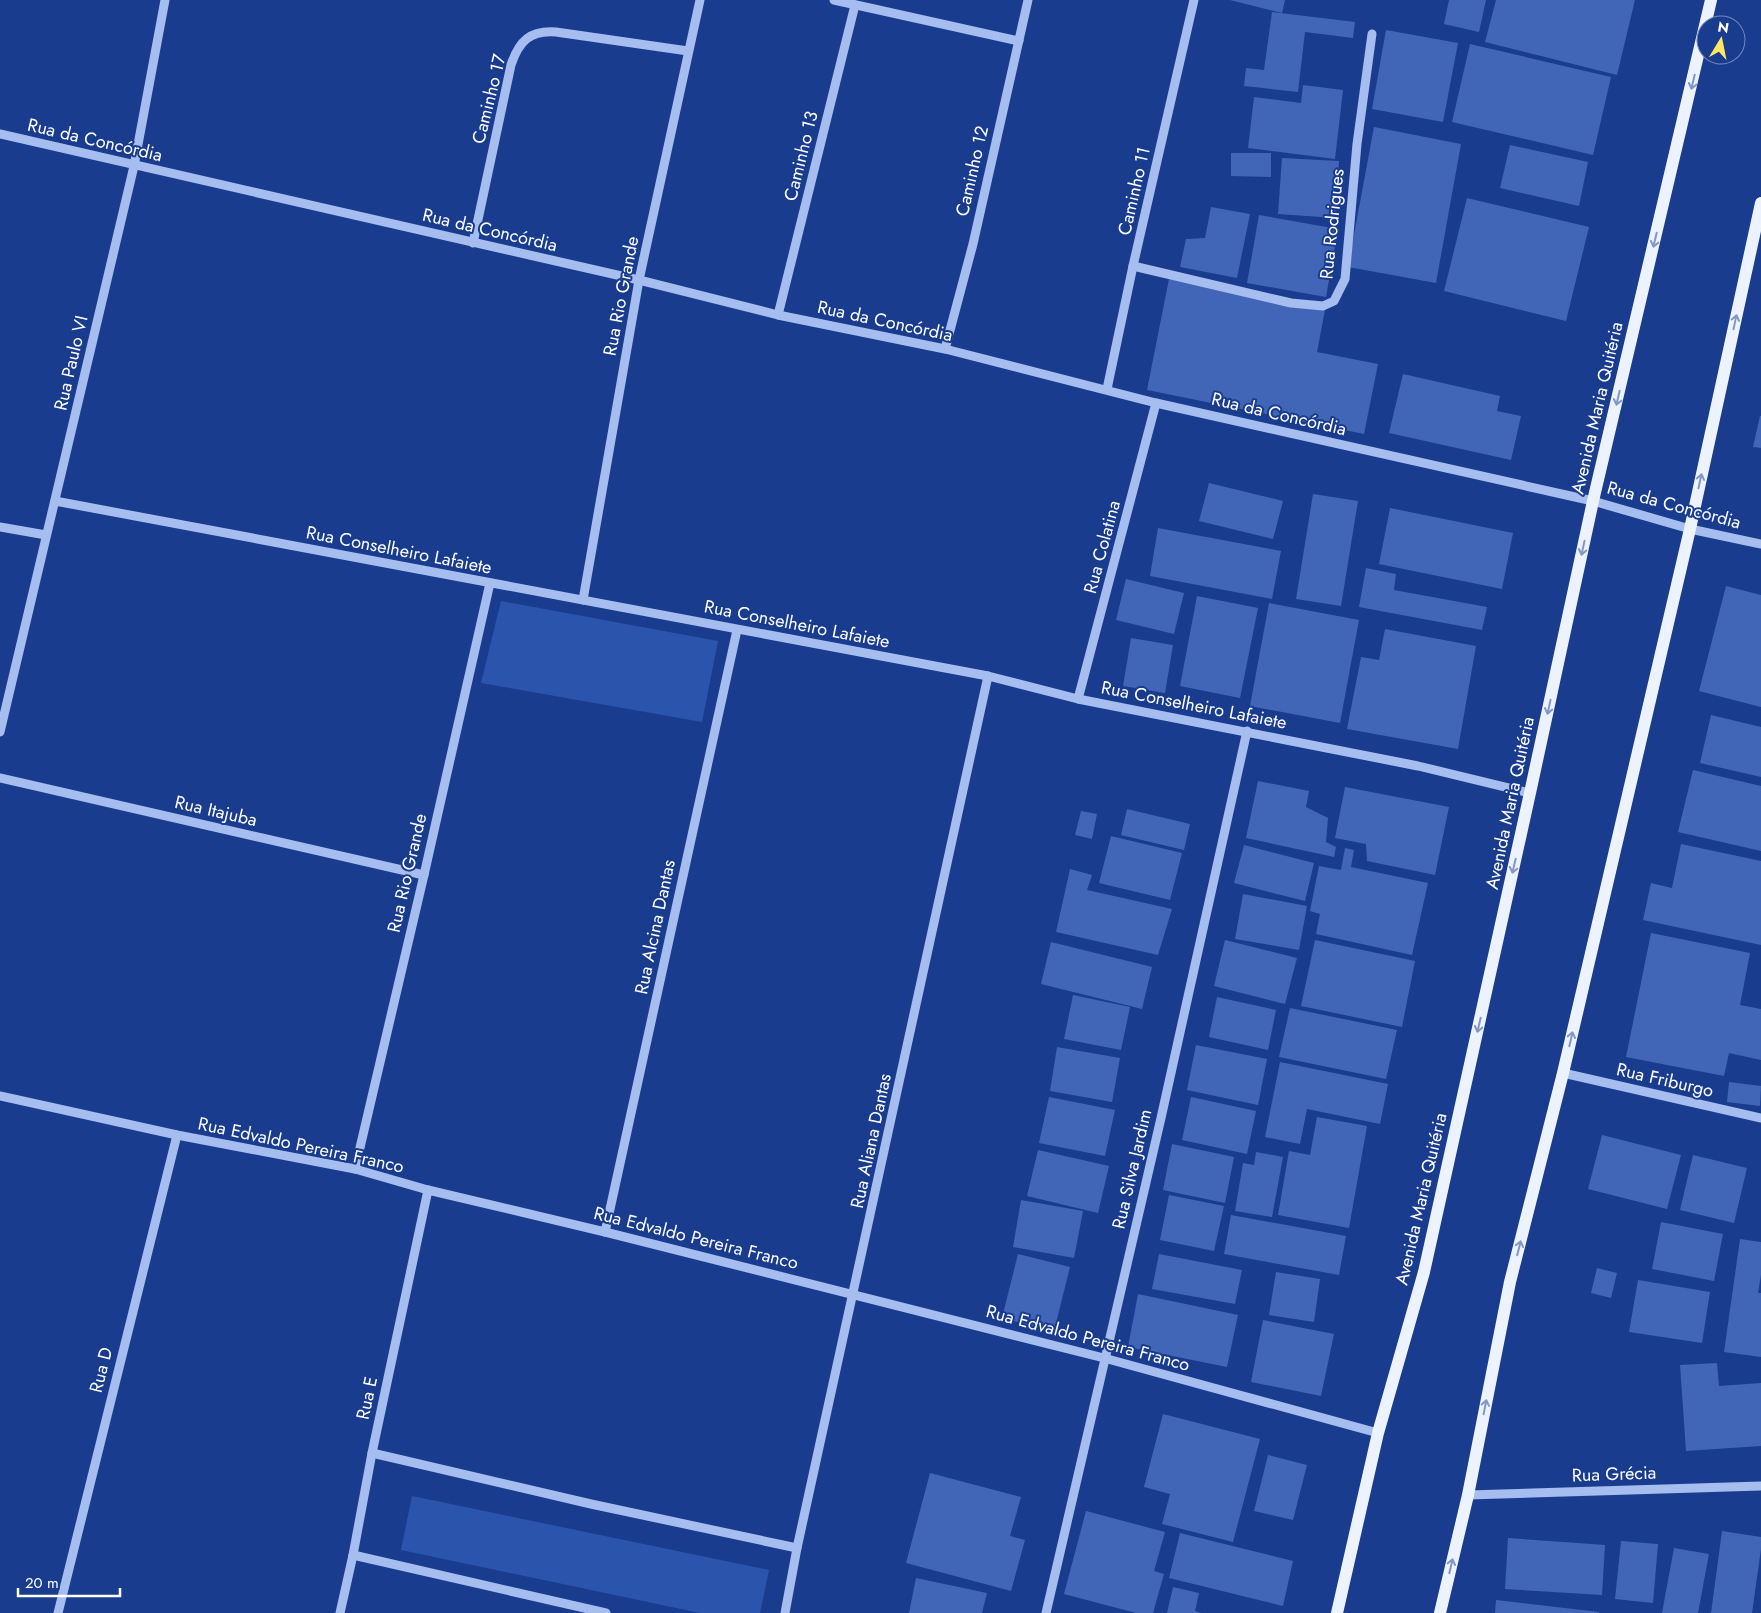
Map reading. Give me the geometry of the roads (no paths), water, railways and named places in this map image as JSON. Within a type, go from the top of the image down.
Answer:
[{"type":"main road","name":"Avenida Maria Quitéria","points":[[1337,1613],[1378,1433],[1424,1272],[1593,501],[1711,0]]},
{"type":"main road","points":[[1440,1613],[1468,1495],[1510,1282],[1563,1073],[1690,529],[1758,230],[1761,203]]},
{"type":"street","name":"Rua Paulo VI","points":[[0,732],[134,166],[165,0]]},
{"type":"street","name":"Rua Rio Grande","points":[[583,600],[639,280],[700,0]]},
{"type":"street","points":[[834,0],[1018,41]]},
{"type":"street","name":"Caminho 12","points":[[945,349],[973,244],[1028,0]]},
{"type":"street","name":"Caminho 11","points":[[1107,390],[1133,266],[1194,0]]},
{"type":"street","name":"Caminho 13","points":[[778,315],[855,5]]},
{"type":"street","name":"Caminho 17","points":[[473,243],[511,64],[515,53],[532,34],[542,31],[556,32],[688,51]]},
{"type":"street","name":"Rua Rodrigues","points":[[1133,266],[1290,303],[1323,306],[1334,301],[1345,279],[1357,144],[1372,34]]},
{"type":"street","name":"Rua da Concórdia","points":[[0,134],[639,280],[778,315],[945,349],[1156,403],[1593,501],[1690,529],[1761,544]]},
{"type":"street","name":"Rua Colatina","points":[[1078,699],[1156,403]]},
{"type":"street","name":"Rua Conselheiro Lafaiete","points":[[55,501],[988,676],[1078,699],[1418,766],[1530,793]]},
{"type":"street","points":[[0,527],[46,535]]},
{"type":"street","name":"Rua Rio Grande","points":[[355,1170],[490,583]]},
{"type":"street","name":"Rua Alcina Dantas","points":[[606,1232],[737,630]]},
{"type":"street","name":"Rua Aliana Dantas","points":[[785,1613],[797,1548],[854,1295],[988,676]]},
{"type":"street","name":"Rua Silva Jardim","points":[[1046,1613],[1247,731]]},
{"type":"street","name":"Rua Itajuba","points":[[0,778],[424,875]]},
{"type":"street","name":"Rua Friburgo","points":[[1563,1073],[1761,1118]]},
{"type":"street","name":"Rua Edvaldo Pereira Franco","points":[[0,1096],[355,1170],[428,1190],[606,1232],[1104,1358],[1378,1433]]},
{"type":"street","name":"Rua D","points":[[58,1613],[177,1134]]},
{"type":"street","name":"Rua E","points":[[340,1613],[428,1190]]},
{"type":"street","points":[[372,1453],[591,1504],[797,1548]]},
{"type":"street","name":"Rua Grécia","points":[[1468,1495],[1761,1486]]},
{"type":"street","points":[[353,1555],[606,1613]]}]
